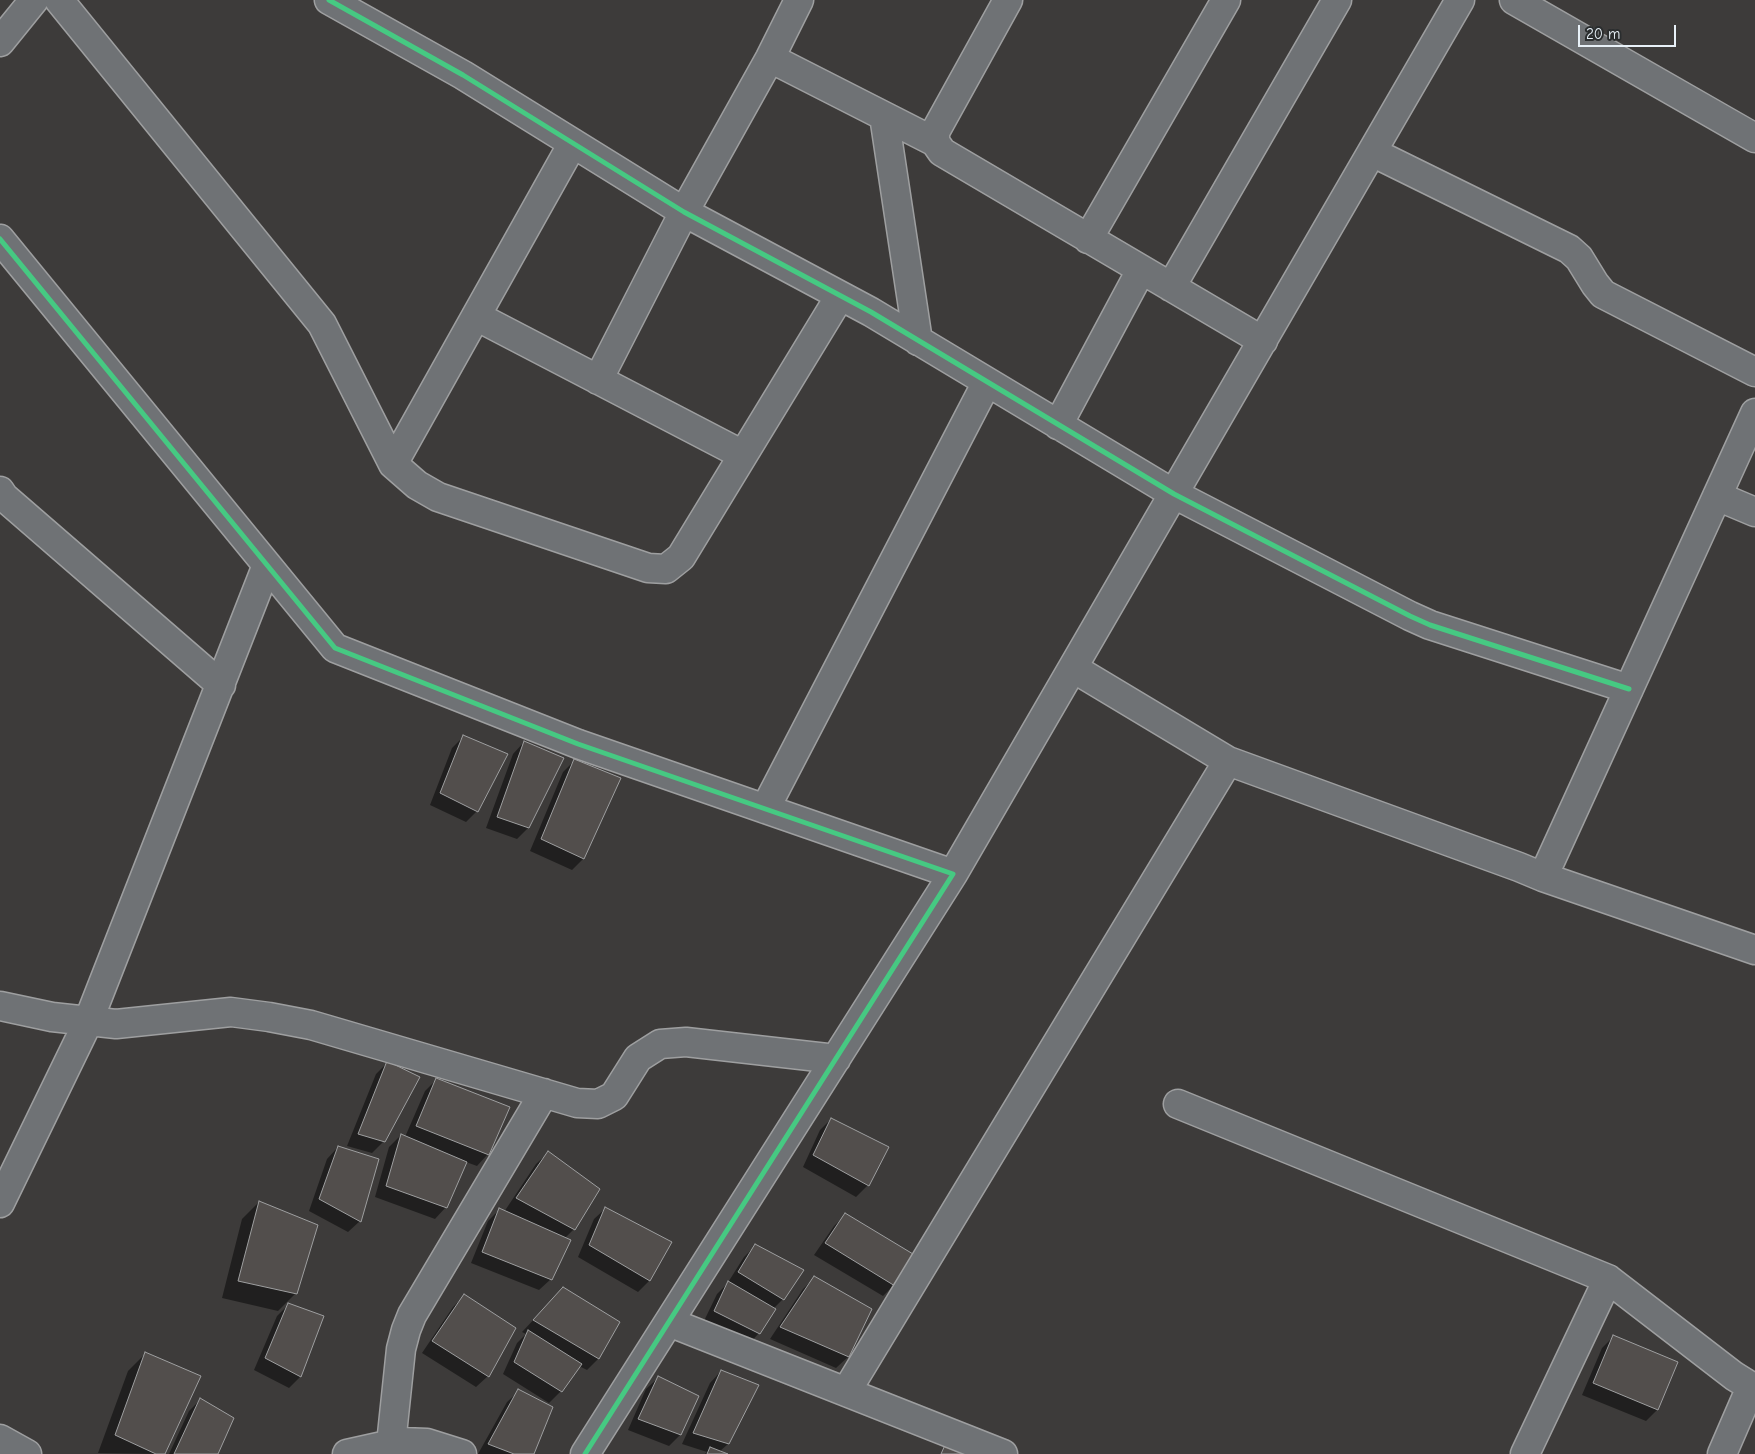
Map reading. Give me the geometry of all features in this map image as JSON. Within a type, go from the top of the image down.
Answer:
[{"type":"street","points":[[0,42],[34,0]]},
{"type":"street","points":[[59,0],[322,324],[393,464],[417,485],[438,497],[648,568],[666,569],[681,557],[840,296]]},
{"type":"street","points":[[329,0],[463,76],[684,212],[871,312],[1174,494],[1416,619],[1629,688]]},
{"type":"street","points":[[598,380],[684,212],[770,58],[799,0]]},
{"type":"street","points":[[935,142],[935,132],[1008,0]]},
{"type":"street","points":[[1088,239],[1226,0]]},
{"type":"street","points":[[1171,287],[1337,0]]},
{"type":"street","points":[[585,1454],[953,874],[1460,0]]},
{"type":"street","points":[[1514,0],[1755,138]]},
{"type":"street","points":[[770,58],[935,142],[942,152],[954,160],[1262,341]]},
{"type":"street","points":[[884,116],[918,341]]},
{"type":"street","points":[[393,464],[573,143]]},
{"type":"street","points":[[1372,152],[1569,248],[1579,258],[1603,294],[1755,372]]},
{"type":"street","points":[[0,239],[336,648],[578,744],[953,874]]},
{"type":"street","points":[[1058,425],[1141,270]]},
{"type":"street","points":[[476,316],[743,455]]},
{"type":"street","points":[[765,809],[987,382]]},
{"type":"street","points":[[1543,877],[1755,413]]},
{"type":"street","points":[[1717,496],[1755,512]]},
{"type":"street","points":[[1,498],[220,685]]},
{"type":"street","points":[[0,1203],[8,1166],[88,1022],[267,565]]},
{"type":"street","points":[[1073,668],[1228,761],[1543,877],[1755,950]]},
{"type":"street","points":[[846,1392],[1228,761]]},
{"type":"street","points":[[0,1006],[52,1017],[116,1024],[231,1012],[269,1017],[311,1025],[577,1103],[598,1104],[614,1096],[638,1058],[660,1044],[686,1042],[836,1059]]},
{"type":"street","points":[[392,1444],[401,1348],[412,1315],[544,1093]]},
{"type":"street","points":[[1178,1104],[1608,1278],[1734,1376],[1753,1388],[1722,1454]]},
{"type":"street","points":[[1525,1454],[1608,1278]]},
{"type":"street","points":[[669,1322],[1003,1454]]},
{"type":"street","points":[[0,1439],[27,1454]]},
{"type":"street","points":[[347,1454],[401,1442],[427,1443],[462,1454]]},
{"type":"building","points":[[463,735],[508,754],[478,812],[440,793]]},
{"type":"building","points":[[524,741],[564,758],[529,828],[497,817]]},
{"type":"building","points":[[574,759],[621,778],[584,859],[541,839]]},
{"type":"building","points":[[387,1061],[420,1077],[385,1142],[358,1134]]},
{"type":"building","points":[[436,1078],[510,1107],[489,1155],[416,1126]]},
{"type":"building","points":[[831,1118],[889,1147],[869,1186],[813,1155]]},
{"type":"building","points":[[401,1134],[467,1162],[447,1208],[386,1186]]},
{"type":"building","points":[[338,1146],[379,1159],[361,1222],[319,1199]]},
{"type":"building","points":[[548,1151],[600,1189],[575,1230],[516,1198]]},
{"type":"building","points":[[259,1201],[318,1225],[297,1294],[238,1281]]},
{"type":"building","points":[[605,1207],[672,1242],[650,1281],[589,1245]]},
{"type":"building","points":[[499,1208],[571,1240],[552,1280],[482,1252]]},
{"type":"building","points":[[845,1213],[918,1257],[895,1286],[825,1243]]},
{"type":"building","points":[[755,1244],[804,1270],[784,1300],[738,1272]]},
{"type":"building","points":[[814,1276],[872,1309],[849,1357],[780,1327]]},
{"type":"building","points":[[728,1281],[776,1309],[760,1334],[714,1311]]},
{"type":"building","points":[[563,1287],[620,1322],[599,1359],[533,1320]]},
{"type":"building","points":[[464,1294],[516,1328],[489,1377],[432,1341]]},
{"type":"building","points":[[288,1303],[324,1316],[301,1377],[265,1358]]},
{"type":"building","points":[[528,1330],[582,1364],[562,1392],[514,1362]]},
{"type":"building","points":[[1613,1335],[1678,1362],[1658,1410],[1593,1383]]},
{"type":"building","points":[[145,1352],[201,1376],[165,1454],[156,1454],[115,1435]]},
{"type":"building","points":[[721,1370],[759,1385],[729,1444],[693,1433]]},
{"type":"building","points":[[658,1376],[699,1396],[681,1435],[638,1419]]},
{"type":"building","points":[[518,1389],[553,1407],[534,1454],[514,1454],[488,1444]]},
{"type":"building","points":[[200,1398],[234,1418],[218,1454],[174,1454]]},
{"type":"building","points":[[945,1445],[967,1454],[941,1454]]},
{"type":"building","points":[[710,1447],[728,1454],[707,1454]]},
{"type":"cycle path","points":[[329,0],[463,75],[684,212],[871,312],[1174,494],[1430,625],[1629,689]]},
{"type":"cycle path","points":[[0,239],[335,648],[578,744],[953,874],[585,1454]]}]
